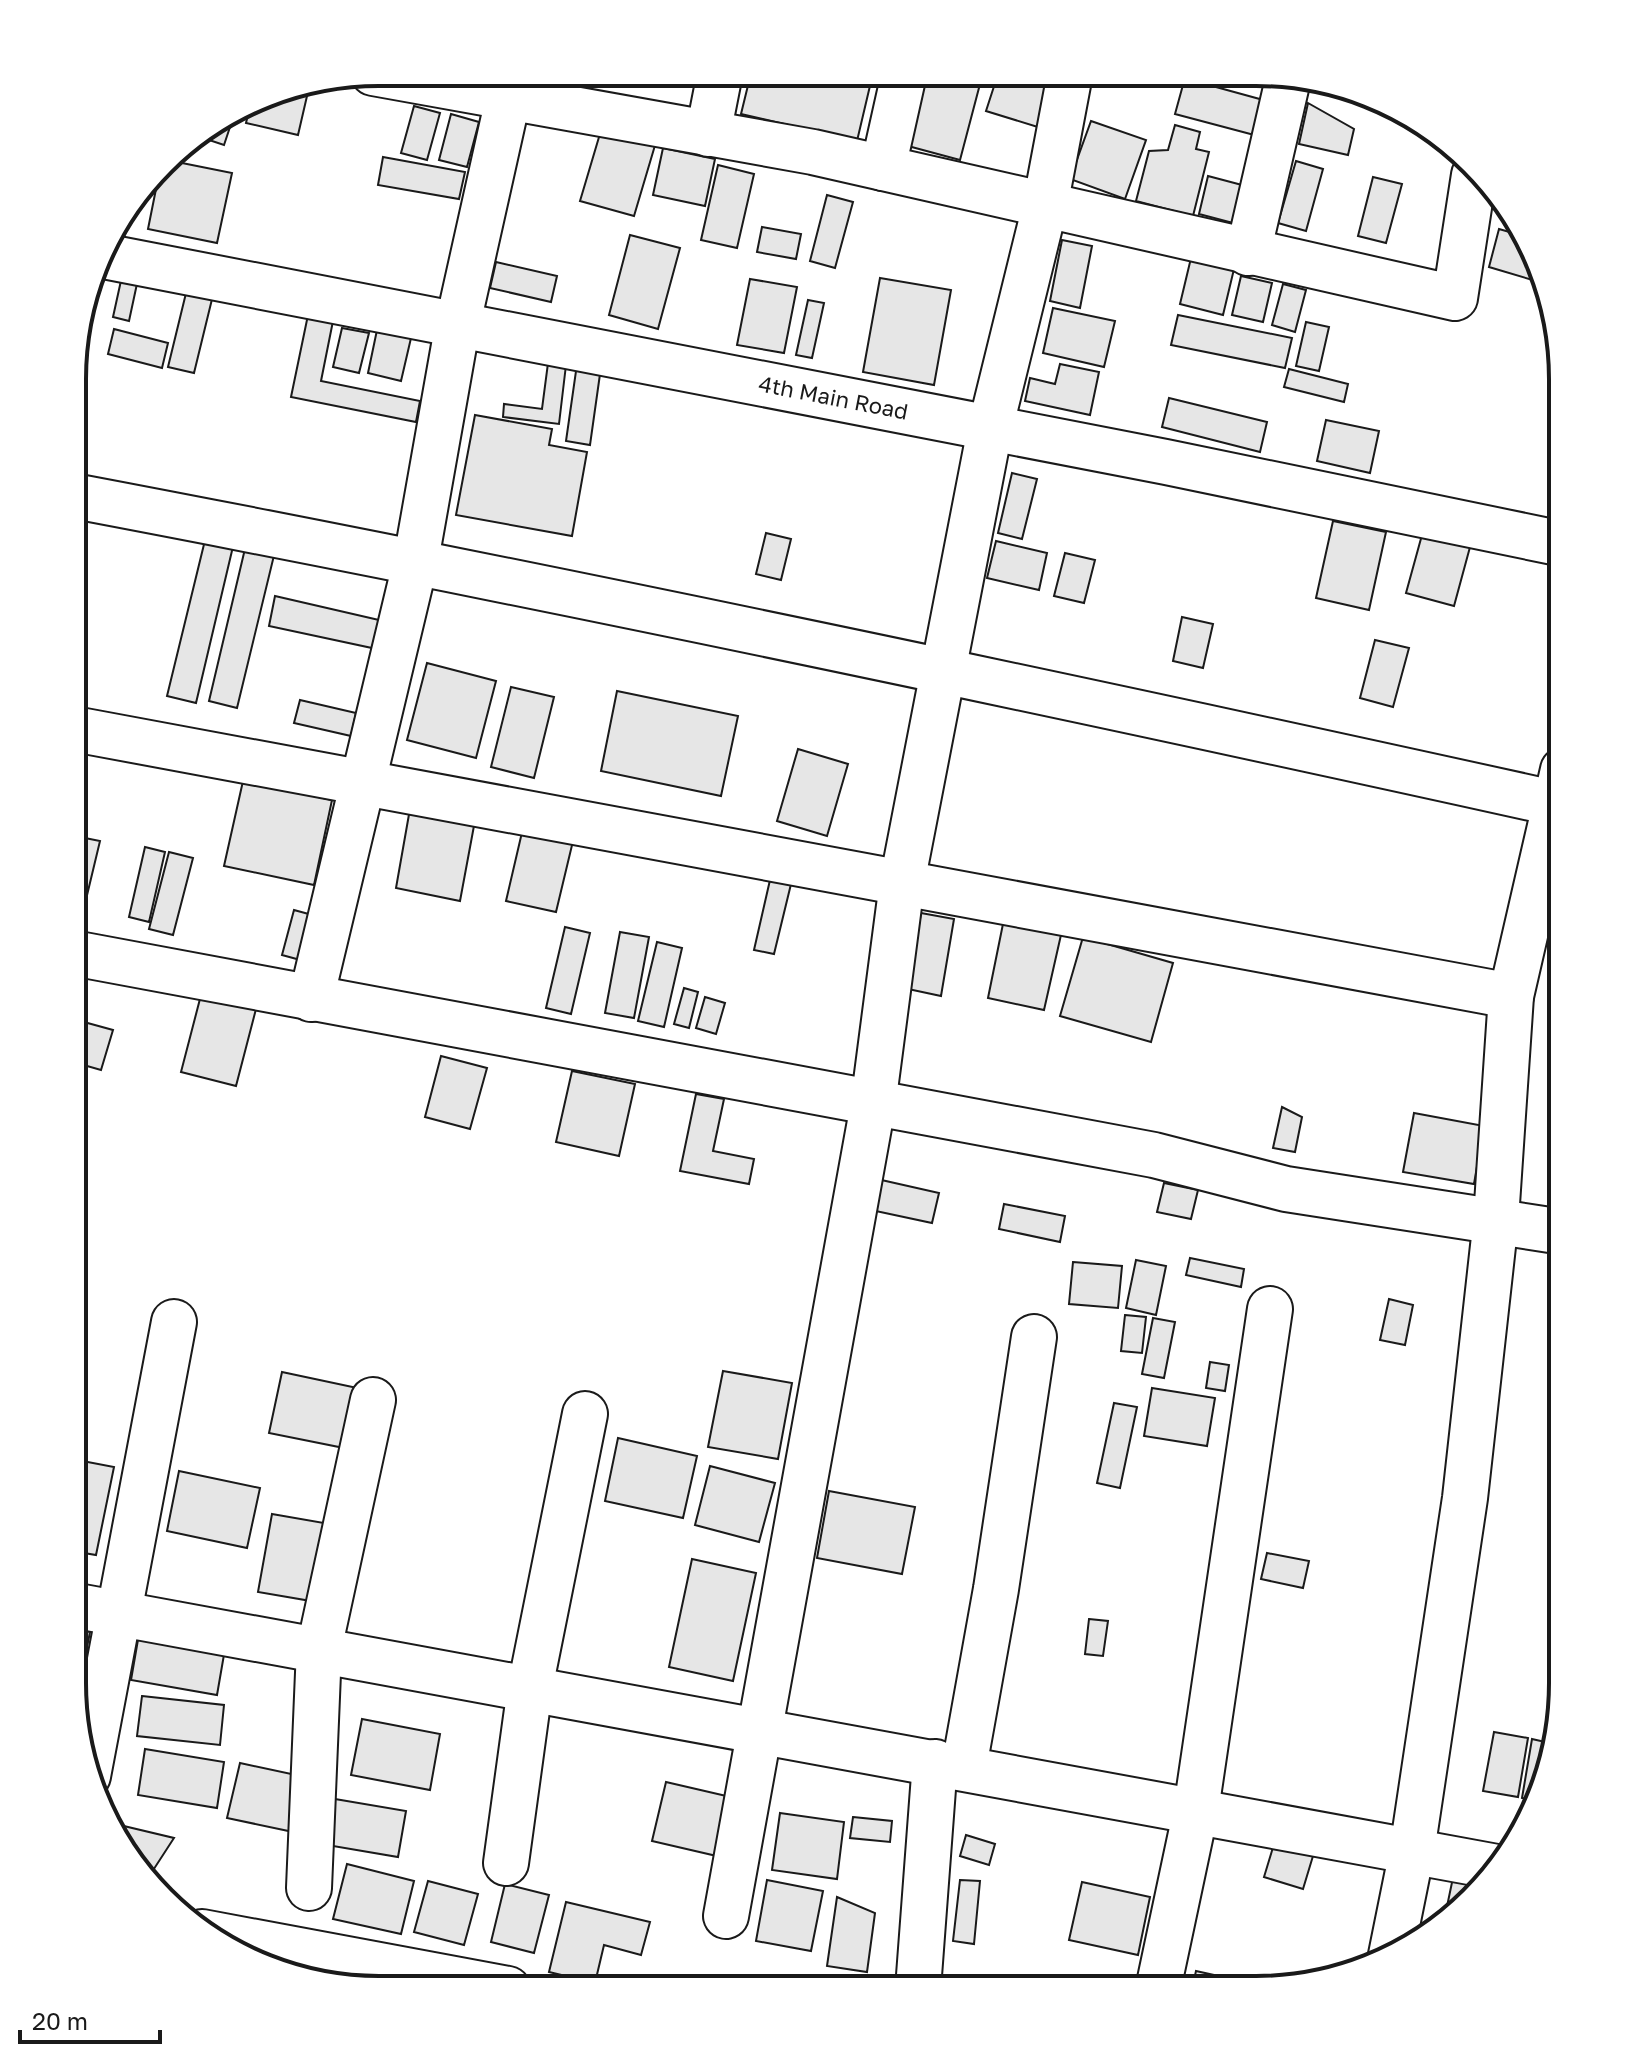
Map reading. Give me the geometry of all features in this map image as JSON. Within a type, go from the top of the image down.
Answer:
[{"type":"street","points":[[481,86],[537,93],[708,134],[883,168],[1455,298],[1473,183]]},
{"type":"street","points":[[708,134],[717,86]]},
{"type":"street","points":[[883,168],[901,86]]},
{"type":"street","points":[[726,1916],[873,1105],[902,883],[990,429],[1045,206],[1068,86]]},
{"type":"street","points":[[1248,253],[1286,88]]},
{"type":"street","points":[[311,999],[416,560],[458,323],[537,93]]},
{"type":"street","name":"4th Main Road","points":[[112,258],[458,323],[1549,541]]},
{"type":"street","points":[[86,498],[416,560],[943,669],[1549,785]]},
{"type":"street","points":[[86,731],[1511,996]]},
{"type":"street","points":[[1394,1942],[1412,1851],[1465,1498],[1496,1219],[1511,996],[1549,834]]},
{"type":"street","points":[[86,956],[873,1105],[1154,1155],[1286,1189],[1549,1229]]},
{"type":"street","points":[[1161,1976],[1196,1810],[1270,1309]]},
{"type":"street","points":[[94,1748],[174,1322]]},
{"type":"street","points":[[920,1976],[950,1764],[996,1589],[1034,1337]]},
{"type":"street","points":[[309,1888],[319,1649],[373,1400]]},
{"type":"street","points":[[506,1863],[530,1688],[585,1414]]},
{"type":"street","points":[[86,1608],[1486,1865]]},
{"type":"street","points":[[234,1938],[438,1976]]},
{"type":"building","points":[[748,86],[870,86],[857,141],[741,114]]},
{"type":"building","points":[[924,86],[979,86],[960,160],[908,146]]},
{"type":"building","points":[[994,86],[1055,86],[1041,128],[986,111]]},
{"type":"building","points":[[1183,86],[1212,86],[1267,101],[1258,136],[1175,114]]},
{"type":"building","points":[[307,95],[298,135],[246,123],[249,116]]},
{"type":"building","points":[[1308,103],[1354,129],[1348,155],[1299,144]]},
{"type":"building","points":[[414,106],[440,113],[427,160],[401,153]]},
{"type":"building","points":[[451,114],[479,122],[467,167],[439,160]]},
{"type":"building","points":[[1091,121],[1146,140],[1125,199],[1070,179]]},
{"type":"building","points":[[1175,125],[1200,132],[1196,149],[1209,152],[1193,216],[1136,201],[1149,151],[1168,150]]},
{"type":"building","points":[[230,126],[224,145],[209,140]]},
{"type":"building","points":[[602,127],[656,142],[634,216],[580,201]]},
{"type":"building","points":[[663,148],[715,159],[705,206],[653,195]]},
{"type":"building","points":[[383,157],[465,172],[459,199],[378,185]]},
{"type":"building","points":[[1296,161],[1323,169],[1306,231],[1278,223]]},
{"type":"building","points":[[182,163],[232,173],[217,243],[148,229],[156,189]]},
{"type":"building","points":[[718,165],[754,174],[737,248],[701,240]]},
{"type":"building","points":[[1208,176],[1242,185],[1233,223],[1199,214]]},
{"type":"building","points":[[1373,177],[1402,184],[1386,243],[1358,236]]},
{"type":"building","points":[[827,195],[853,202],[835,268],[810,261]]},
{"type":"building","points":[[762,227],[801,234],[796,259],[757,252]]},
{"type":"building","points":[[1499,229],[1510,232],[1531,280],[1489,267]]},
{"type":"building","points":[[630,235],[680,248],[658,329],[609,315]]},
{"type":"building","points":[[1062,240],[1092,246],[1080,308],[1050,301]]},
{"type":"building","points":[[1191,258],[1234,269],[1223,315],[1180,304]]},
{"type":"building","points":[[496,262],[557,276],[551,302],[490,288]]},
{"type":"building","points":[[122,276],[138,279],[129,321],[113,317]]},
{"type":"building","points":[[1241,276],[1272,283],[1263,322],[1232,315]]},
{"type":"building","points":[[880,278],[951,290],[934,385],[863,372]]},
{"type":"building","points":[[750,279],[797,287],[784,353],[737,345]]},
{"type":"building","points":[[1283,284],[1306,290],[1295,332],[1272,325]]},
{"type":"building","points":[[187,289],[213,295],[194,373],[168,367]]},
{"type":"building","points":[[808,300],[824,303],[812,358],[796,355]]},
{"type":"building","points":[[1053,308],[1115,321],[1104,367],[1043,353]]},
{"type":"building","points":[[308,315],[333,321],[321,381],[420,401],[416,422],[291,397]]},
{"type":"building","points":[[1178,315],[1292,338],[1285,368],[1171,345]]},
{"type":"building","points":[[1306,322],[1329,327],[1319,371],[1296,366]]},
{"type":"building","points":[[342,328],[369,333],[359,373],[333,367]]},
{"type":"building","points":[[114,329],[168,343],[162,368],[108,354]]},
{"type":"building","points":[[377,330],[411,338],[401,381],[368,373]]},
{"type":"building","points":[[548,363],[566,365],[559,424],[503,417],[504,404],[542,409]]},
{"type":"building","points":[[577,364],[601,367],[590,445],[566,441]]},
{"type":"building","points":[[1060,364],[1099,372],[1090,415],[1025,401],[1030,378],[1055,384]]},
{"type":"building","points":[[1289,369],[1348,384],[1344,402],[1284,387]]},
{"type":"building","points":[[1169,398],[1267,422],[1260,452],[1162,427]]},
{"type":"building","points":[[475,415],[552,429],[549,445],[587,452],[572,536],[456,515]]},
{"type":"building","points":[[1326,420],[1379,431],[1370,473],[1317,461]]},
{"type":"building","points":[[1012,473],[1037,479],[1022,539],[998,533]]},
{"type":"building","points":[[1333,521],[1386,532],[1369,610],[1316,598]]},
{"type":"building","points":[[1425,524],[1473,536],[1454,606],[1406,593]]},
{"type":"building","points":[[207,532],[235,538],[196,703],[167,696]]},
{"type":"building","points":[[766,533],[791,539],[781,580],[756,574]]},
{"type":"building","points":[[248,536],[277,543],[237,708],[209,701]]},
{"type":"building","points":[[996,541],[1047,553],[1039,590],[987,578]]},
{"type":"building","points":[[1065,553],[1095,560],[1084,603],[1054,596]]},
{"type":"building","points":[[275,596],[379,620],[372,648],[269,626]]},
{"type":"building","points":[[1182,617],[1213,624],[1203,668],[1173,661]]},
{"type":"building","points":[[1375,640],[1409,648],[1393,707],[1360,698]]},
{"type":"building","points":[[427,663],[496,681],[476,758],[407,740]]},
{"type":"building","points":[[511,687],[554,697],[534,778],[491,767]]},
{"type":"building","points":[[617,691],[738,716],[721,796],[601,771]]},
{"type":"building","points":[[300,700],[356,713],[351,736],[294,723]]},
{"type":"building","points":[[798,749],[848,764],[827,836],[777,821]]},
{"type":"building","points":[[243,781],[332,800],[314,885],[224,866]]},
{"type":"building","points":[[411,803],[476,815],[460,901],[396,888]]},
{"type":"building","points":[[523,828],[573,841],[556,912],[506,901]]},
{"type":"building","points":[[86,838],[100,841],[86,899]]},
{"type":"building","points":[[145,847],[165,852],[149,922],[129,917]]},
{"type":"building","points":[[169,852],[193,858],[173,935],[149,929]]},
{"type":"building","points":[[770,880],[791,884],[774,954],[754,950]]},
{"type":"building","points":[[294,910],[316,916],[304,961],[282,955]]},
{"type":"building","points":[[921,913],[954,919],[941,996],[908,989]]},
{"type":"building","points":[[1005,914],[1063,926],[1044,1010],[988,998]]},
{"type":"building","points":[[565,927],[590,933],[571,1014],[546,1008]]},
{"type":"building","points":[[620,932],[649,937],[634,1018],[605,1013]]},
{"type":"building","points":[[1083,937],[1173,963],[1151,1042],[1060,1016]]},
{"type":"building","points":[[657,942],[682,948],[664,1027],[638,1021]]},
{"type":"building","points":[[684,988],[698,992],[689,1028],[674,1024]]},
{"type":"building","points":[[201,995],[256,1009],[236,1086],[181,1072]]},
{"type":"building","points":[[705,997],[725,1003],[716,1034],[696,1028]]},
{"type":"building","points":[[86,1023],[113,1030],[101,1070],[86,1066]]},
{"type":"building","points":[[441,1056],[487,1068],[470,1129],[425,1117]]},
{"type":"building","points":[[572,1071],[635,1084],[619,1156],[556,1142]]},
{"type":"building","points":[[696,1094],[724,1099],[713,1151],[754,1159],[749,1184],[680,1171]]},
{"type":"building","points":[[1282,1107],[1302,1117],[1295,1152],[1273,1148]]},
{"type":"building","points":[[1414,1113],[1484,1126],[1474,1184],[1403,1172]]},
{"type":"building","points":[[877,1179],[939,1193],[932,1223],[871,1210]]},
{"type":"building","points":[[1164,1183],[1198,1190],[1191,1219],[1157,1212]]},
{"type":"building","points":[[1004,1204],[1065,1216],[1060,1242],[999,1229]]},
{"type":"building","points":[[1190,1258],[1244,1269],[1241,1287],[1186,1275]]},
{"type":"building","points":[[1136,1260],[1166,1266],[1156,1315],[1126,1308]]},
{"type":"building","points":[[1073,1262],[1122,1266],[1118,1308],[1069,1304]]},
{"type":"building","points":[[1389,1299],[1413,1305],[1405,1345],[1380,1340]]},
{"type":"building","points":[[1125,1315],[1146,1317],[1142,1353],[1121,1351]]},
{"type":"building","points":[[1153,1318],[1175,1322],[1164,1378],[1142,1374]]},
{"type":"building","points":[[1210,1362],[1229,1365],[1225,1391],[1206,1388]]},
{"type":"building","points":[[723,1371],[792,1383],[778,1459],[708,1447]]},
{"type":"building","points":[[282,1372],[362,1389],[349,1449],[269,1433]]},
{"type":"building","points":[[1152,1388],[1215,1398],[1207,1446],[1144,1436]]},
{"type":"building","points":[[1114,1403],[1137,1407],[1120,1488],[1097,1483]]},
{"type":"building","points":[[618,1438],[697,1456],[683,1518],[605,1501]]},
{"type":"building","points":[[86,1462],[114,1467],[96,1555],[86,1553]]},
{"type":"building","points":[[710,1466],[775,1483],[759,1542],[695,1525]]},
{"type":"building","points":[[179,1471],[260,1488],[247,1548],[167,1531]]},
{"type":"building","points":[[829,1491],[915,1507],[902,1574],[817,1558]]},
{"type":"building","points":[[272,1514],[324,1523],[311,1601],[258,1592]]},
{"type":"building","points":[[1267,1553],[1309,1561],[1303,1588],[1261,1579]]},
{"type":"building","points":[[692,1559],[756,1573],[733,1681],[669,1667]]},
{"type":"building","points":[[1089,1619],[1108,1621],[1103,1656],[1085,1654]]},
{"type":"building","points":[[140,1628],[226,1643],[217,1695],[131,1680]]},
{"type":"building","points":[[86,1631],[90,1632],[86,1652]]},
{"type":"building","points":[[142,1696],[224,1705],[220,1745],[137,1736]]},
{"type":"building","points":[[362,1719],[440,1734],[430,1790],[351,1775]]},
{"type":"building","points":[[1494,1732],[1528,1738],[1518,1797],[1483,1791]]},
{"type":"building","points":[[1532,1739],[1543,1741],[1527,1795],[1522,1798]]},
{"type":"building","points":[[145,1749],[224,1762],[217,1808],[138,1795]]},
{"type":"building","points":[[240,1763],[310,1778],[298,1833],[227,1818]]},
{"type":"building","points":[[666,1782],[735,1798],[721,1857],[652,1841]]},
{"type":"building","points":[[335,1799],[406,1811],[398,1857],[327,1845]]},
{"type":"building","points":[[780,1813],[844,1822],[837,1879],[772,1870]]},
{"type":"building","points":[[853,1817],[892,1821],[890,1842],[850,1838]]},
{"type":"building","points":[[123,1826],[174,1838],[153,1870]]},
{"type":"building","points":[[966,1835],[995,1844],[989,1865],[960,1856]]},
{"type":"building","points":[[1274,1844],[1313,1856],[1303,1889],[1264,1877]]},
{"type":"building","points":[[347,1864],[414,1881],[401,1934],[333,1919]]},
{"type":"building","points":[[1455,1868],[1479,1873],[1463,1890],[1447,1904]]},
{"type":"building","points":[[767,1880],[823,1891],[811,1951],[756,1941]]},
{"type":"building","points":[[960,1880],[980,1881],[974,1944],[953,1941]]},
{"type":"building","points":[[428,1881],[478,1894],[464,1945],[414,1932]]},
{"type":"building","points":[[1082,1882],[1150,1897],[1138,1955],[1069,1940]]},
{"type":"building","points":[[505,1884],[549,1895],[534,1953],[491,1942]]},
{"type":"building","points":[[837,1897],[875,1913],[867,1972],[827,1966]]},
{"type":"building","points":[[566,1902],[650,1922],[641,1955],[604,1945],[597,1976],[566,1976],[549,1972]]},
{"type":"building","points":[[1196,1971],[1218,1976],[1195,1976]]}]
